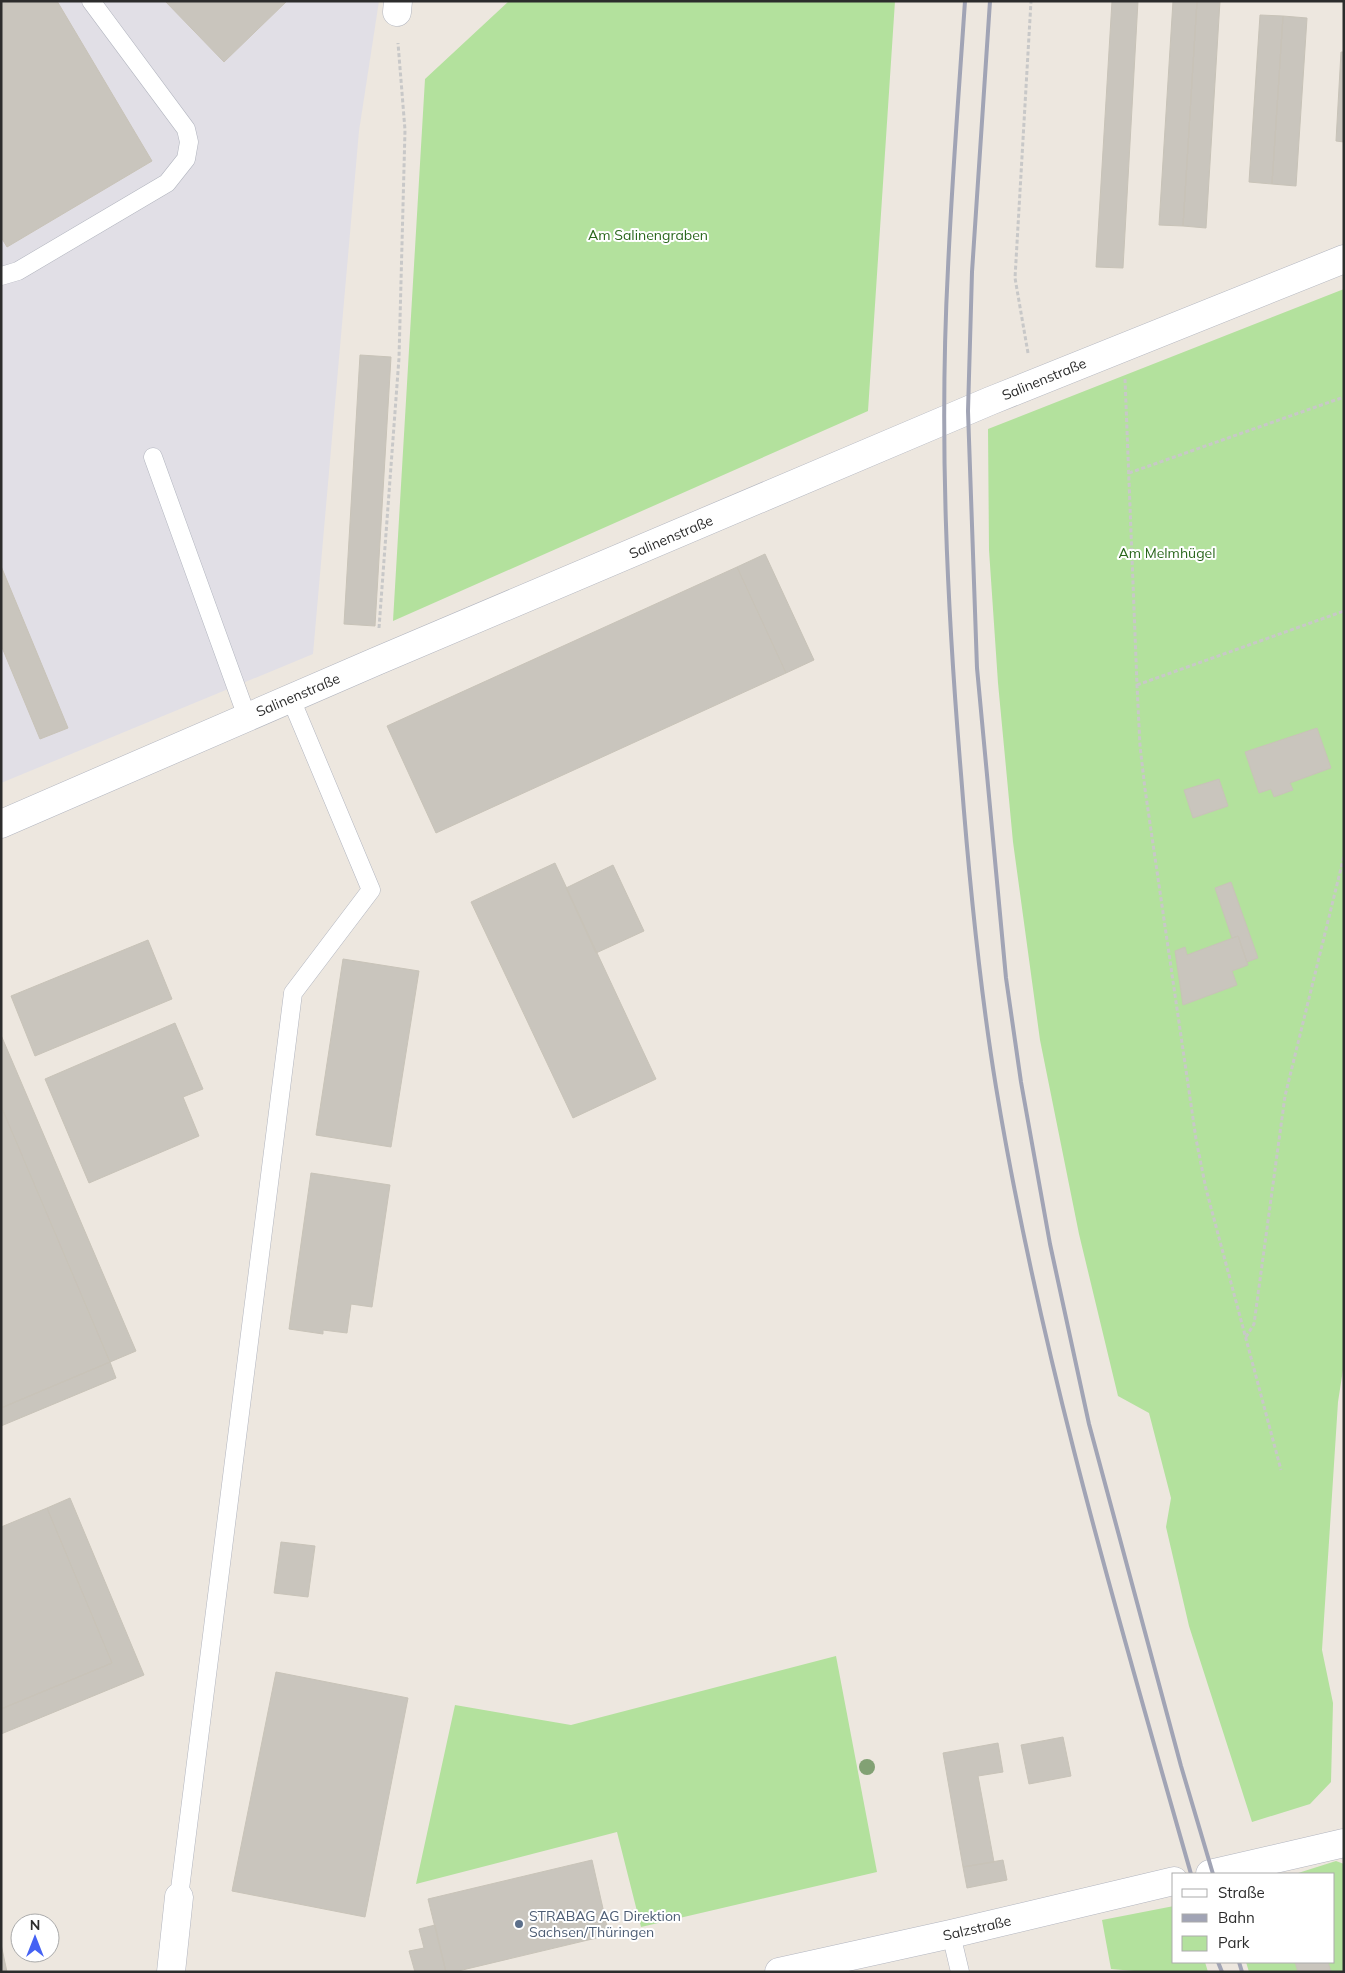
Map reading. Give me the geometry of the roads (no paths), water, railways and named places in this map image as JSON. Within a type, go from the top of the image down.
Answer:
[{"type":"street","name":"Salinenstraße","points":[[1,824],[377,661],[1033,384],[1344,259]]},
{"type":"street","points":[[1214,1873],[1344,1843]]},
{"type":"street","name":"Salzstraße","points":[[779,1972],[952,1934],[1172,1881]]},
{"type":"street","points":[[171,1972],[180,1897]]},
{"type":"lane","points":[[1,276],[18,271],[168,184],[186,159],[189,142],[186,129],[91,1]]},
{"type":"lane","points":[[154,457],[247,717]]},
{"type":"lane","points":[[180,1897],[293,993],[371,890],[291,699]]},
{"type":"lane","points":[[952,1934],[960,1972]]},
{"type":"railway","points":[[965,1],[945,331],[944,458],[948,585],[956,711],[975,930],[996,1087],[1014,1187],[1035,1286],[1082,1483],[1191,1873]]},
{"type":"railway","points":[[990,1],[972,272],[968,411],[977,668],[1006,978],[1021,1082],[1050,1244],[1089,1424],[1181,1766],[1213,1873]]},
{"type":"railway","points":[[1218,1963],[1222,1972]]},
{"type":"railway","points":[[1239,1963],[1242,1972]]},
{"type":"place","name":"STRABAG AG Direktion Sachsen/Thüringen","points":[[519,1924]]},
{"type":"park label","name":"Am Salinengraben","points":[[648,235]]},
{"type":"park label","name":"Am Melmhügel","points":[[1167,553]]}]
